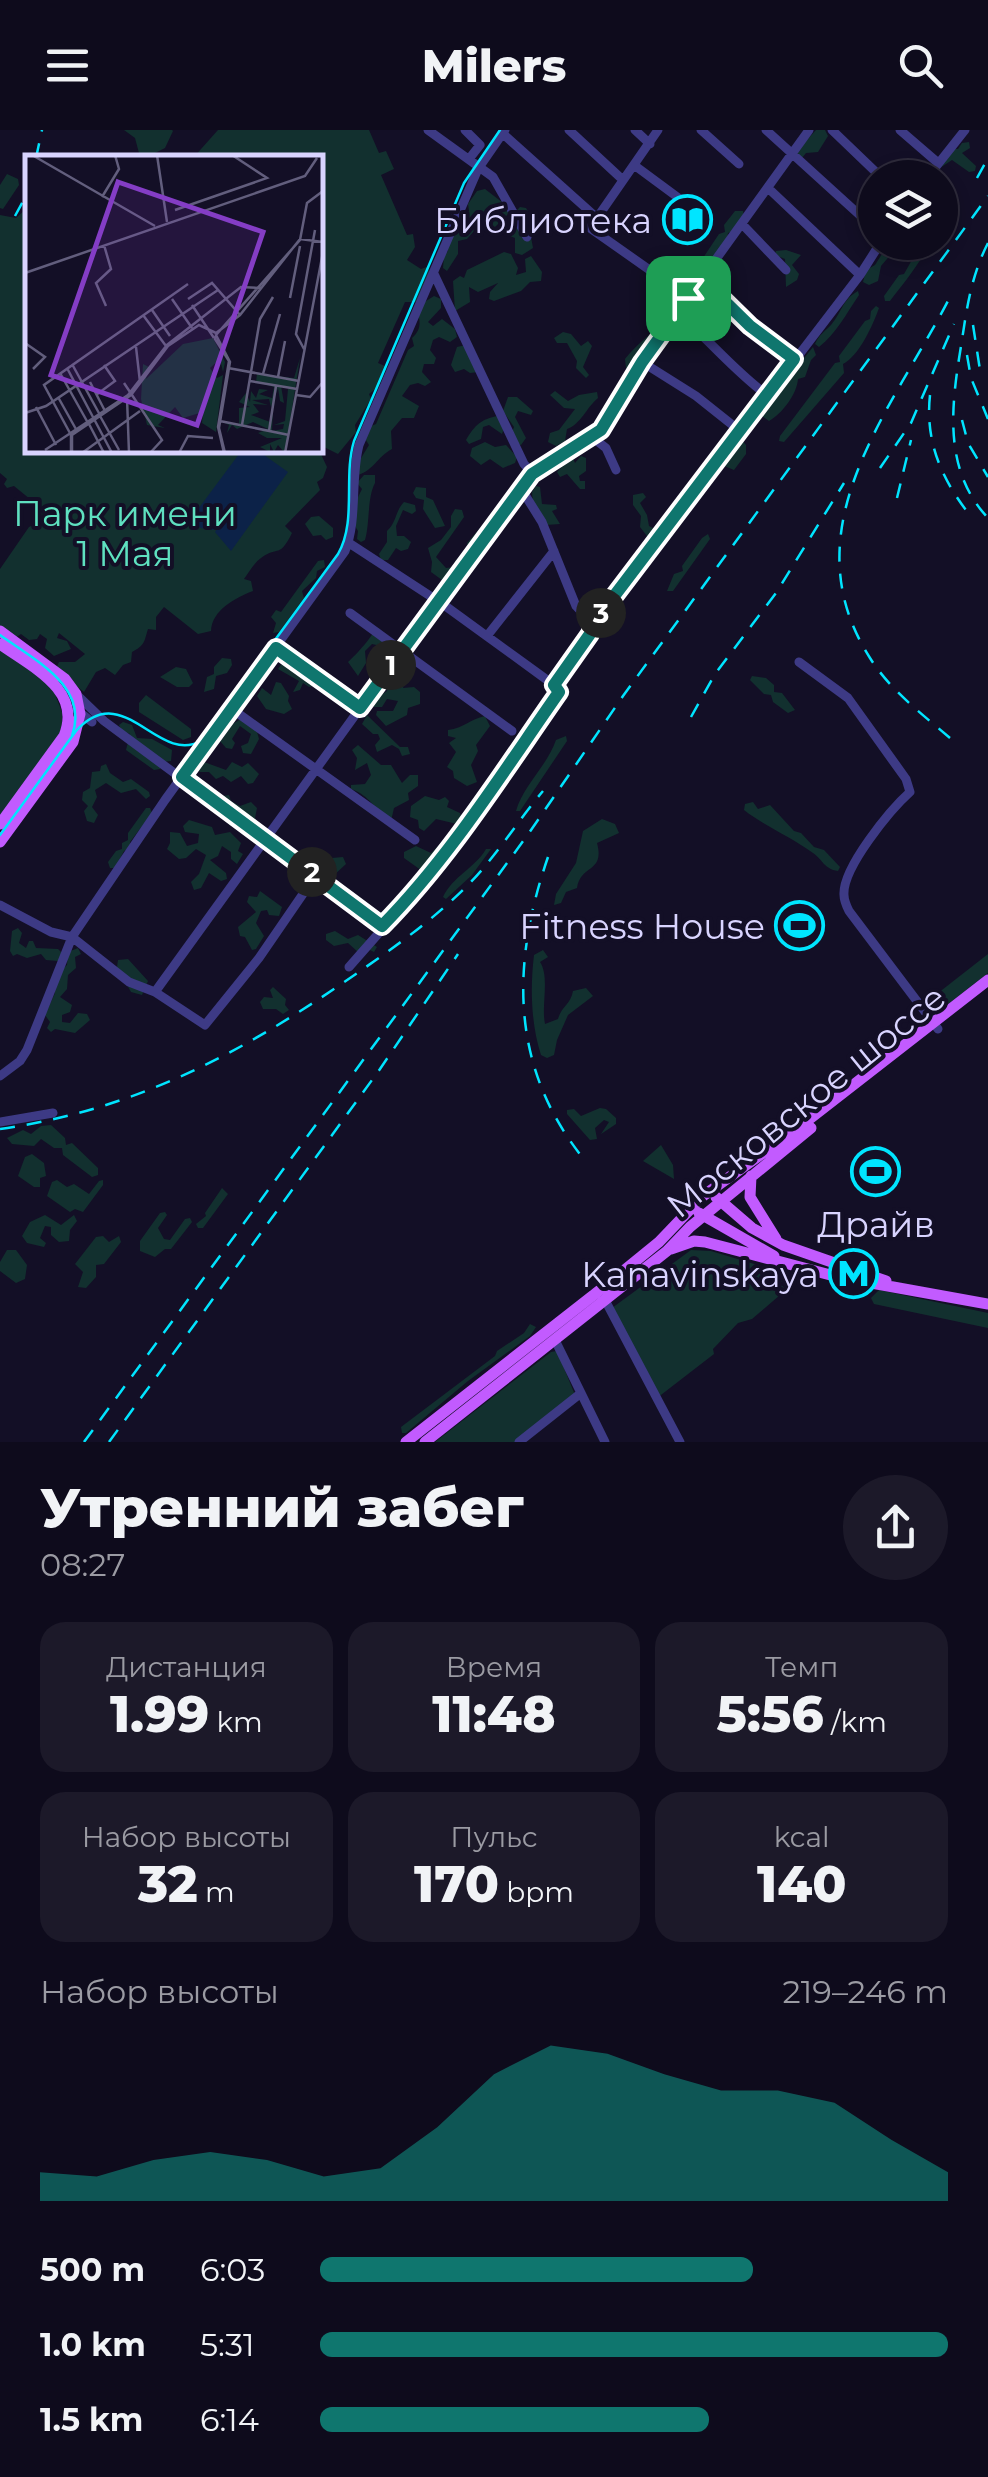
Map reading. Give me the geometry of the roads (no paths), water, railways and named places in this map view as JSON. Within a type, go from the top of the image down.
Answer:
[{"type":"main road","points":[[0,631],[55,670],[80,714],[72,738],[0,842]]},
{"type":"main road","points":[[0,644],[70,696]]},
{"type":"main road","points":[[0,824],[72,738]]},
{"type":"main road","name":"Московское шоссе","points":[[425,1442],[667,1251],[702,1217],[988,980]]},
{"type":"main road","name":"Московское шоссе","points":[[406,1442],[659,1242],[698,1200],[988,990]]},
{"type":"main road","points":[[752,1175],[750,1197],[778,1242]]},
{"type":"main road","points":[[781,1261],[702,1217],[698,1200],[714,1196],[752,1228],[778,1242],[899,1286]]},
{"type":"main road","points":[[667,1251],[683,1243],[705,1242],[854,1280],[988,1304]]},
{"type":"street","points":[[428,130],[493,177],[527,237]]},
{"type":"street","points":[[465,130],[480,144],[469,159]]},
{"type":"street","points":[[569,130],[623,180]]},
{"type":"street","points":[[635,130],[650,144]]},
{"type":"street","points":[[658,130],[590,228],[688,298]]},
{"type":"street","points":[[701,130],[740,164]]},
{"type":"street","points":[[766,130],[858,213]]},
{"type":"street","points":[[154,992],[520,487],[532,474],[592,437],[608,420],[676,312],[809,130]]},
{"type":"street","points":[[832,130],[863,160]]},
{"type":"street","points":[[900,130],[935,160]]},
{"type":"street","points":[[939,160],[964,130]]},
{"type":"street","points":[[0,1076],[20,1061],[27,1050],[72,937],[349,543],[353,469],[359,445],[434,274],[447,235],[478,168],[503,132],[596,217]]},
{"type":"street","points":[[634,165],[703,216]]},
{"type":"street","points":[[768,188],[860,275]]},
{"type":"street","points":[[742,224],[786,270]]},
{"type":"street","points":[[554,685],[593,624],[870,260]]},
{"type":"street","points":[[434,274],[532,474]]},
{"type":"street","points":[[702,279],[750,326],[794,359]]},
{"type":"street","points":[[676,312],[708,338],[746,380],[767,395]]},
{"type":"street","points":[[642,362],[696,396],[740,431]]},
{"type":"street","points":[[592,437],[606,448],[616,470]]},
{"type":"street","points":[[520,487],[542,522],[576,606],[593,624]]},
{"type":"street","points":[[349,543],[487,636],[559,692],[415,892],[349,967]]},
{"type":"street","points":[[487,636],[554,551]]},
{"type":"street","points":[[350,613],[512,732]]},
{"type":"street","points":[[276,648],[360,708]]},
{"type":"street","points":[[798,662],[848,698],[906,779],[910,792],[887,814],[866,846],[845,884],[843,896],[848,910],[936,1025]]},
{"type":"street","points":[[232,709],[414,840]]},
{"type":"street","points":[[80,714],[104,722],[382,926]]},
{"type":"street","points":[[80,714],[92,722],[104,722]]},
{"type":"street","points":[[72,738],[92,722]]},
{"type":"street","points":[[0,905],[51,932],[72,937],[130,982],[154,992],[205,1025],[316,875]]},
{"type":"street","points":[[0,1122],[53,1113]]},
{"type":"street","points":[[606,1300],[680,1442]]},
{"type":"street","points":[[555,1340],[605,1442]]},
{"type":"street","points":[[520,1442],[581,1393]]},
{"type":"water","points":[[241,452],[260,452],[288,472],[231,551],[215,532],[220,524],[213,530],[190,520]]},
{"type":"tram line","points":[[0,835],[76,731],[93,717],[125,717],[170,742],[185,745],[201,741],[338,554],[349,513],[354,441],[464,183],[500,130]]},
{"type":"tram line","points":[[0,635],[56,676],[66,689],[75,718],[72,736]]},
{"type":"railway","points":[[37,155],[42,130]]},
{"type":"railway","points":[[977,178],[988,158]]},
{"type":"railway","points":[[84,1442],[988,196]]},
{"type":"railway","points":[[15,216],[25,198]]},
{"type":"railway","points":[[988,243],[968,303],[953,410],[956,456],[963,478],[988,518]]},
{"type":"railway","points":[[950,738],[897,691],[870,658],[847,610],[839,562],[844,516],[858,470],[951,295]]},
{"type":"railway","points":[[880,468],[911,423],[954,324]]},
{"type":"railway","points":[[973,325],[980,370]]},
{"type":"railway","points":[[967,355],[971,378],[988,419]]},
{"type":"railway","points":[[930,395],[930,428],[937,458],[950,487],[969,514]]},
{"type":"railway","points":[[962,420],[968,443],[988,477]]},
{"type":"railway","points":[[897,498],[911,440]]},
{"type":"railway","points":[[691,717],[715,674],[776,593],[844,483]]},
{"type":"railway","points":[[0,1129],[49,1120],[142,1093],[228,1053],[312,1004],[397,945],[454,899],[487,864],[543,791]]},
{"type":"railway","points":[[548,857],[528,936],[524,1014],[542,1088],[559,1123],[583,1158]]},
{"type":"railway","points":[[109,1442],[380,1069],[458,954]]},
{"type":"place","name":"Библиотека","points":[[687,220]]},
{"type":"place","name":"Fitness House","points":[[800,926]]},
{"type":"place","name":"Драйв","points":[[876,1172]]},
{"type":"place","name":"Kanavinskaya","points":[[854,1274]]},
{"type":"park label","name":"Парк имени 1 Мая","points":[[125,533]]}]
